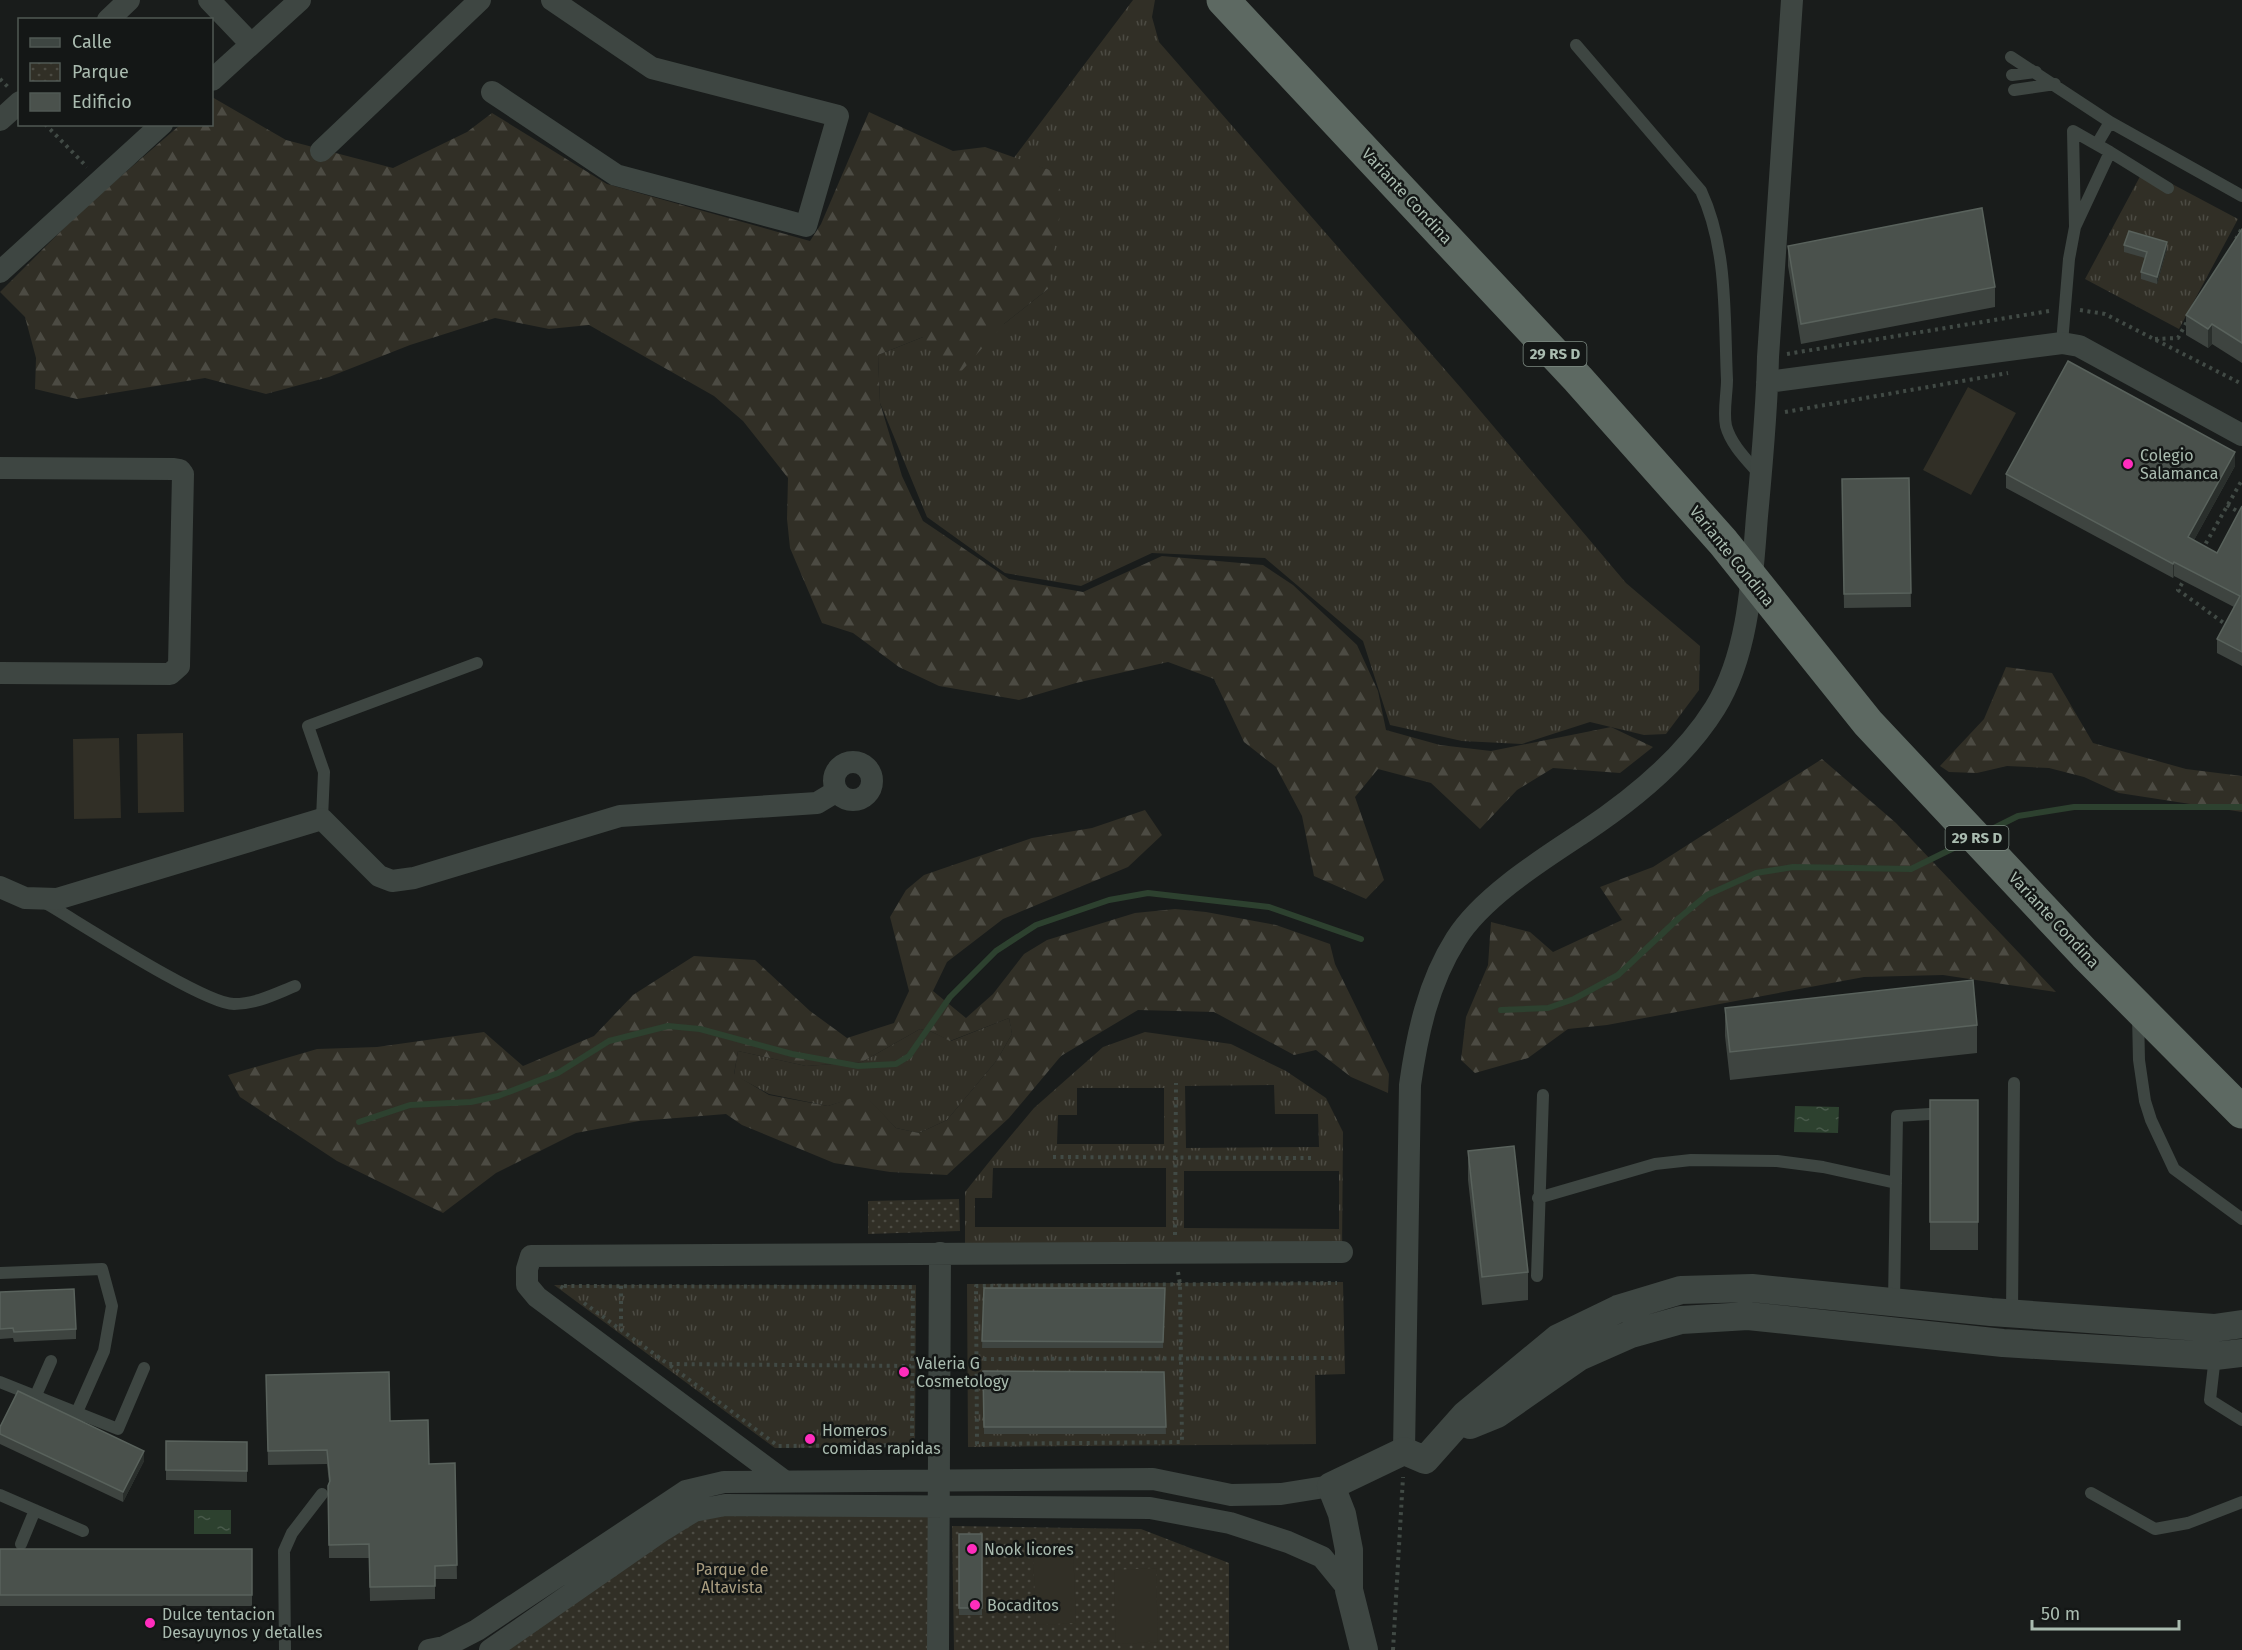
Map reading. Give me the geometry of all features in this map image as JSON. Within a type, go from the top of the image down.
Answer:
[{"type":"highway","name":"Variante Condina","points":[[1223,0],[1578,379],[1723,542],[1868,723],[2085,954],[2242,1112]]},
{"type":"street","points":[[110,18],[129,0]]},
{"type":"street","points":[[209,0],[251,44]]},
{"type":"street","points":[[213,79],[300,0]]},
{"type":"street","points":[[321,151],[480,0]]},
{"type":"street","points":[[492,92],[616,175],[806,226],[838,116],[652,69],[552,0]]},
{"type":"street","points":[[1404,1451],[1409,1102],[1418,1034],[1434,984],[1457,937],[1479,913],[1529,869],[1635,794],[1703,725],[1724,692],[1732,674],[1752,580],[1767,415],[1768,357],[1792,0]]},
{"type":"street","points":[[0,120],[18,104]]},
{"type":"street","points":[[0,272],[160,126]]},
{"type":"street","points":[[1767,382],[2062,343],[2079,346],[2241,434]]},
{"type":"street","points":[[0,468],[174,469],[180,470],[183,474],[179,666],[176,671],[170,674],[0,673]]},
{"type":"street","points":[[0,887],[25,898],[48,899],[322,819],[379,876],[392,881],[414,878],[620,816],[817,803],[837,791]]},
{"type":"street","points":[[2214,1085],[2242,1101]]},
{"type":"street","points":[[2214,1085],[2242,1130]]},
{"type":"street","points":[[783,1480],[537,1297],[527,1285],[531,1256],[1342,1252]]},
{"type":"street","points":[[938,1650],[940,1253]]},
{"type":"street","points":[[429,1650],[444,1647],[477,1630],[686,1491],[724,1482],[1154,1479],[1231,1495],[1281,1494],[1331,1486],[1404,1451],[1425,1460],[1465,1415],[1558,1338],[1618,1309],[1680,1290],[1752,1288],[2013,1313],[2224,1346]]},
{"type":"street","points":[[1461,1421],[1470,1425],[1497,1414],[1579,1357],[1631,1334],[1681,1320],[1748,1316],[2003,1344],[2224,1346]]},
{"type":"street","points":[[2224,1346],[2242,1324]]},
{"type":"street","points":[[1331,1486],[1342,1514],[1349,1550],[1349,1590],[1364,1650]]},
{"type":"street","points":[[490,1650],[663,1530],[694,1511],[725,1505],[1150,1508],[1230,1523],[1288,1542],[1322,1557],[1349,1590]]},
{"type":"lane","points":[[1576,45],[1701,190],[1712,214],[1724,301],[1726,426],[1739,452],[1761,476]]},
{"type":"lane","points":[[2011,57],[2110,122],[2242,196]]},
{"type":"lane","points":[[2012,75],[2036,72]]},
{"type":"lane","points":[[2014,90],[2055,84]]},
{"type":"lane","points":[[2097,144],[2110,122]]},
{"type":"lane","points":[[2062,343],[2064,308],[2075,227],[2073,131],[2168,188]]},
{"type":"lane","points":[[2075,227],[2110,152]]},
{"type":"lane","points":[[322,819],[324,772],[308,726],[477,663]]},
{"type":"lane","points":[[48,899],[189,987],[231,1004],[255,1002],[295,986]]},
{"type":"lane","points":[[2138,1008],[2141,1082],[2151,1120],[2162,1144],[2179,1173],[2242,1219]]},
{"type":"lane","points":[[2013,1313],[2014,1083]]},
{"type":"lane","points":[[1537,1276],[1543,1095]]},
{"type":"lane","points":[[1894,1302],[1897,1116],[1954,1112]]},
{"type":"lane","points":[[1538,1198],[1655,1164],[1691,1160],[1777,1161],[1823,1167],[1896,1183]]},
{"type":"lane","points":[[0,1273],[102,1269],[112,1306],[104,1351],[77,1412]]},
{"type":"lane","points":[[2224,1346],[2210,1400],[2242,1420]]},
{"type":"lane","points":[[36,1395],[51,1361]]},
{"type":"lane","points":[[0,1382],[118,1429],[144,1368]]},
{"type":"lane","points":[[2091,1493],[2155,1529],[2188,1523],[2242,1502]]},
{"type":"lane","points":[[285,1650],[284,1551],[292,1533],[322,1494]]},
{"type":"lane","points":[[0,1495],[83,1531]]},
{"type":"lane","points":[[21,1544],[35,1510]]},
{"type":"path","points":[[47,126],[100,180]]},
{"type":"path","points":[[2230,248],[2242,228]]},
{"type":"path","points":[[1768,357],[2064,308],[2105,314],[2242,384]]},
{"type":"path","points":[[2154,339],[2178,338],[2189,318]]},
{"type":"path","points":[[1767,415],[2012,372]]},
{"type":"path","points":[[2211,558],[2201,552],[2242,480]]},
{"type":"path","points":[[2227,506],[2242,513]]},
{"type":"path","points":[[2190,571],[2178,590],[2236,630]]},
{"type":"path","points":[[1176,1083],[1173,1158],[1176,1253],[1180,1284],[1182,1442],[977,1444],[976,1286],[1180,1284],[1337,1283]]},
{"type":"path","points":[[1053,1157],[1311,1158]]},
{"type":"path","points":[[621,1285],[621,1330]]},
{"type":"path","points":[[569,1293],[560,1286],[913,1287],[912,1445],[778,1446],[578,1299]]},
{"type":"path","points":[[976,1359],[1335,1358]]},
{"type":"path","points":[[668,1364],[911,1366]]},
{"type":"path","points":[[1393,1650],[1404,1451]]},
{"type":"green space","points":[[1133,0],[1155,0],[1152,17],[1159,42],[1461,388],[1626,583],[1700,646],[1699,690],[1666,734],[1644,735],[1590,722],[1522,744],[1462,741],[1390,725],[1363,641],[1265,558],[1152,553],[1081,586],[1005,573],[927,517],[880,403],[878,355],[923,337],[1004,324],[1048,289],[1050,170],[1013,159]]},
{"type":"green space","points":[[213,98],[286,140],[393,168],[467,132],[492,113],[607,184],[810,241],[821,224],[869,112],[953,151],[985,147],[1050,170],[1063,196],[1048,289],[1004,324],[957,376],[923,337],[878,355],[880,403],[902,476],[923,521],[1009,579],[1083,592],[1162,556],[1263,565],[1293,585],[1357,645],[1378,691],[1386,730],[1440,745],[1491,751],[1611,727],[1653,747],[1620,773],[1553,768],[1517,790],[1480,829],[1431,783],[1378,769],[1355,797],[1384,880],[1366,899],[1314,876],[1302,816],[1276,767],[1244,742],[1214,679],[1168,662],[1076,683],[1019,700],[939,686],[899,667],[853,633],[822,623],[790,548],[787,519],[788,478],[743,421],[714,396],[589,325],[549,329],[495,318],[410,345],[329,377],[266,394],[205,378],[77,399],[35,389],[36,358],[25,317],[0,292],[83,209],[179,126],[213,126]]},
{"type":"green space","points":[[2144,169],[2238,219],[2179,329],[2085,279]]},
{"type":"green space","points":[[1968,387],[2016,413],[1971,495],[1923,470]]},
{"type":"green space","points":[[2006,667],[2052,673],[2093,743],[2186,769],[2242,776],[2242,812],[2119,793],[2084,777],[2049,768],[2007,766],[1977,773],[1949,772],[1940,766],[1984,719]]},
{"type":"green space","points":[[183,733],[184,812],[138,813],[137,734]]},
{"type":"green space","points":[[119,738],[121,818],[74,819],[73,739]]},
{"type":"green space","points":[[1822,759],[1896,823],[2056,992],[1943,975],[1864,977],[1607,1025],[1568,1029],[1528,1058],[1475,1073],[1461,1060],[1466,1017],[1488,965],[1491,922],[1530,932],[1553,952],[1622,920],[1600,887],[1653,867]]},
{"type":"green space","points":[[1145,810],[1162,835],[1128,867],[1003,919],[947,962],[933,991],[966,1018],[993,994],[1024,954],[1047,940],[1135,913],[1175,909],[1206,912],[1276,925],[1330,944],[1335,964],[1389,1074],[1388,1093],[1351,1077],[1316,1050],[1294,1055],[1214,1012],[1138,1010],[1061,1056],[1009,1118],[947,1175],[890,1172],[834,1163],[742,1125],[726,1114],[639,1121],[576,1133],[496,1173],[443,1213],[337,1161],[240,1097],[228,1075],[317,1049],[377,1047],[484,1032],[523,1066],[594,1036],[633,995],[694,956],[755,960],[810,1011],[847,1038],[894,1023],[909,991],[890,917],[906,890],[924,875],[1032,838],[1092,828]],"holes":[[[1009,1018],[1012,1034],[997,1060],[947,1120],[919,1133],[896,1128],[864,1094],[828,1106],[769,1095],[734,1074],[738,1051],[806,1066],[862,1062],[920,1029],[930,1031],[950,1041]]]},
{"type":"green space","points":[[1009,1018],[1012,1034],[997,1060],[947,1120],[919,1133],[896,1128],[864,1095],[828,1106],[769,1094],[734,1075],[738,1051],[806,1066],[862,1062],[920,1029],[951,1041]]},
{"type":"green space","points":[[1145,1032],[1231,1044],[1286,1071],[1326,1098],[1343,1132],[1342,1252],[965,1253],[965,1192],[1034,1108],[1103,1047]],"holes":[[[1274,1085],[1275,1114],[1318,1114],[1319,1147],[1186,1148],[1185,1086]],[[1077,1088],[1164,1088],[1164,1144],[1057,1144],[1058,1115],[1077,1115]],[[993,1168],[1166,1168],[1166,1227],[975,1227],[975,1198],[992,1198]],[[1184,1171],[1339,1171],[1339,1229],[1184,1228]]]},
{"type":"green space","points":[[959,1199],[960,1231],[868,1234],[868,1201]]},
{"type":"green space","points":[[1343,1282],[1345,1374],[1315,1375],[1316,1444],[968,1447],[967,1284]]},
{"type":"green space","points":[[554,1285],[916,1285],[915,1447],[775,1448]]},
{"type":"green space","name":"Parque de Altavista","points":[[938,1506],[938,1650],[490,1650],[694,1511]]},
{"type":"green space","points":[[952,1526],[1141,1529],[1229,1563],[1229,1650],[954,1650]]},
{"type":"green space","points":[[1073,1548],[1076,1623],[1036,1625],[1033,1550]]},
{"type":"green space","points":[[1156,1568],[1158,1642],[1116,1644],[1114,1570]]},
{"type":"water","points":[[1795,1106],[1839,1107],[1838,1133],[1794,1132]]},
{"type":"water","points":[[194,1510],[231,1510],[231,1534],[194,1534]]},
{"type":"building","points":[[1982,208],[1995,287],[1801,324],[1788,246]]},
{"type":"building","points":[[2242,229],[2242,343],[2212,324],[2208,329],[2186,315]]},
{"type":"building","points":[[2129,231],[2167,242],[2157,277],[2141,272],[2147,252],[2124,245]]},
{"type":"building","name":"Colegio Salamanca","points":[[2068,361],[2235,452],[2188,537],[2217,553],[2242,506],[2242,652],[2217,639],[2240,596],[2174,562],[2173,564],[2006,474]]},
{"type":"building","points":[[1909,478],[1911,593],[1844,594],[1842,479]]},
{"type":"building","points":[[1973,980],[1977,1025],[1730,1052],[1725,1008]]},
{"type":"building","points":[[1930,1100],[1978,1100],[1978,1222],[1930,1222]]},
{"type":"building","points":[[1514,1146],[1528,1272],[1482,1277],[1468,1151]]},
{"type":"building","points":[[984,1288],[1165,1288],[1163,1342],[982,1341]]},
{"type":"building","points":[[74,1289],[76,1329],[14,1332],[13,1328],[0,1329],[0,1292]]},
{"type":"building","points":[[983,1371],[1164,1372],[1166,1427],[984,1427]]},
{"type":"building","points":[[389,1372],[390,1421],[428,1420],[429,1464],[455,1463],[457,1565],[435,1566],[435,1586],[370,1587],[369,1544],[329,1545],[328,1486],[330,1481],[327,1450],[268,1451],[266,1375]]},
{"type":"building","points":[[18,1391],[144,1451],[123,1492],[0,1434],[0,1427]]},
{"type":"building","points":[[166,1441],[247,1442],[247,1471],[166,1470]]},
{"type":"building","points":[[959,1534],[982,1534],[982,1608],[959,1608]]},
{"type":"building","points":[[0,1549],[252,1549],[252,1595],[0,1595]]},
{"type":"waterway","points":[[1986,832],[2018,816],[2074,807],[2242,807]]},
{"type":"waterway","points":[[1501,1010],[1548,1008],[1574,999],[1618,975],[1707,895],[1756,873],[1793,867],[1911,869],[1966,842]]},
{"type":"waterway","points":[[359,1122],[410,1105],[471,1102],[498,1096],[558,1073],[609,1041],[668,1026],[700,1029],[792,1054],[858,1066],[896,1064],[909,1056],[950,997],[996,951],[1036,925],[1109,900],[1148,893],[1269,907],[1361,939]]},
{"type":"place","name":"Colegio Salamanca","points":[[2128,464]]},
{"type":"place","name":"Valeria G Cosmetology","points":[[904,1372]]},
{"type":"place","name":"Homeros comidas rapidas","points":[[810,1439]]},
{"type":"place","name":"Nook licores","points":[[972,1549]]},
{"type":"place","name":"Bocaditos","points":[[975,1605]]},
{"type":"place","name":"Dulce tentacion Desayuynos y detalles","points":[[150,1623]]}]
